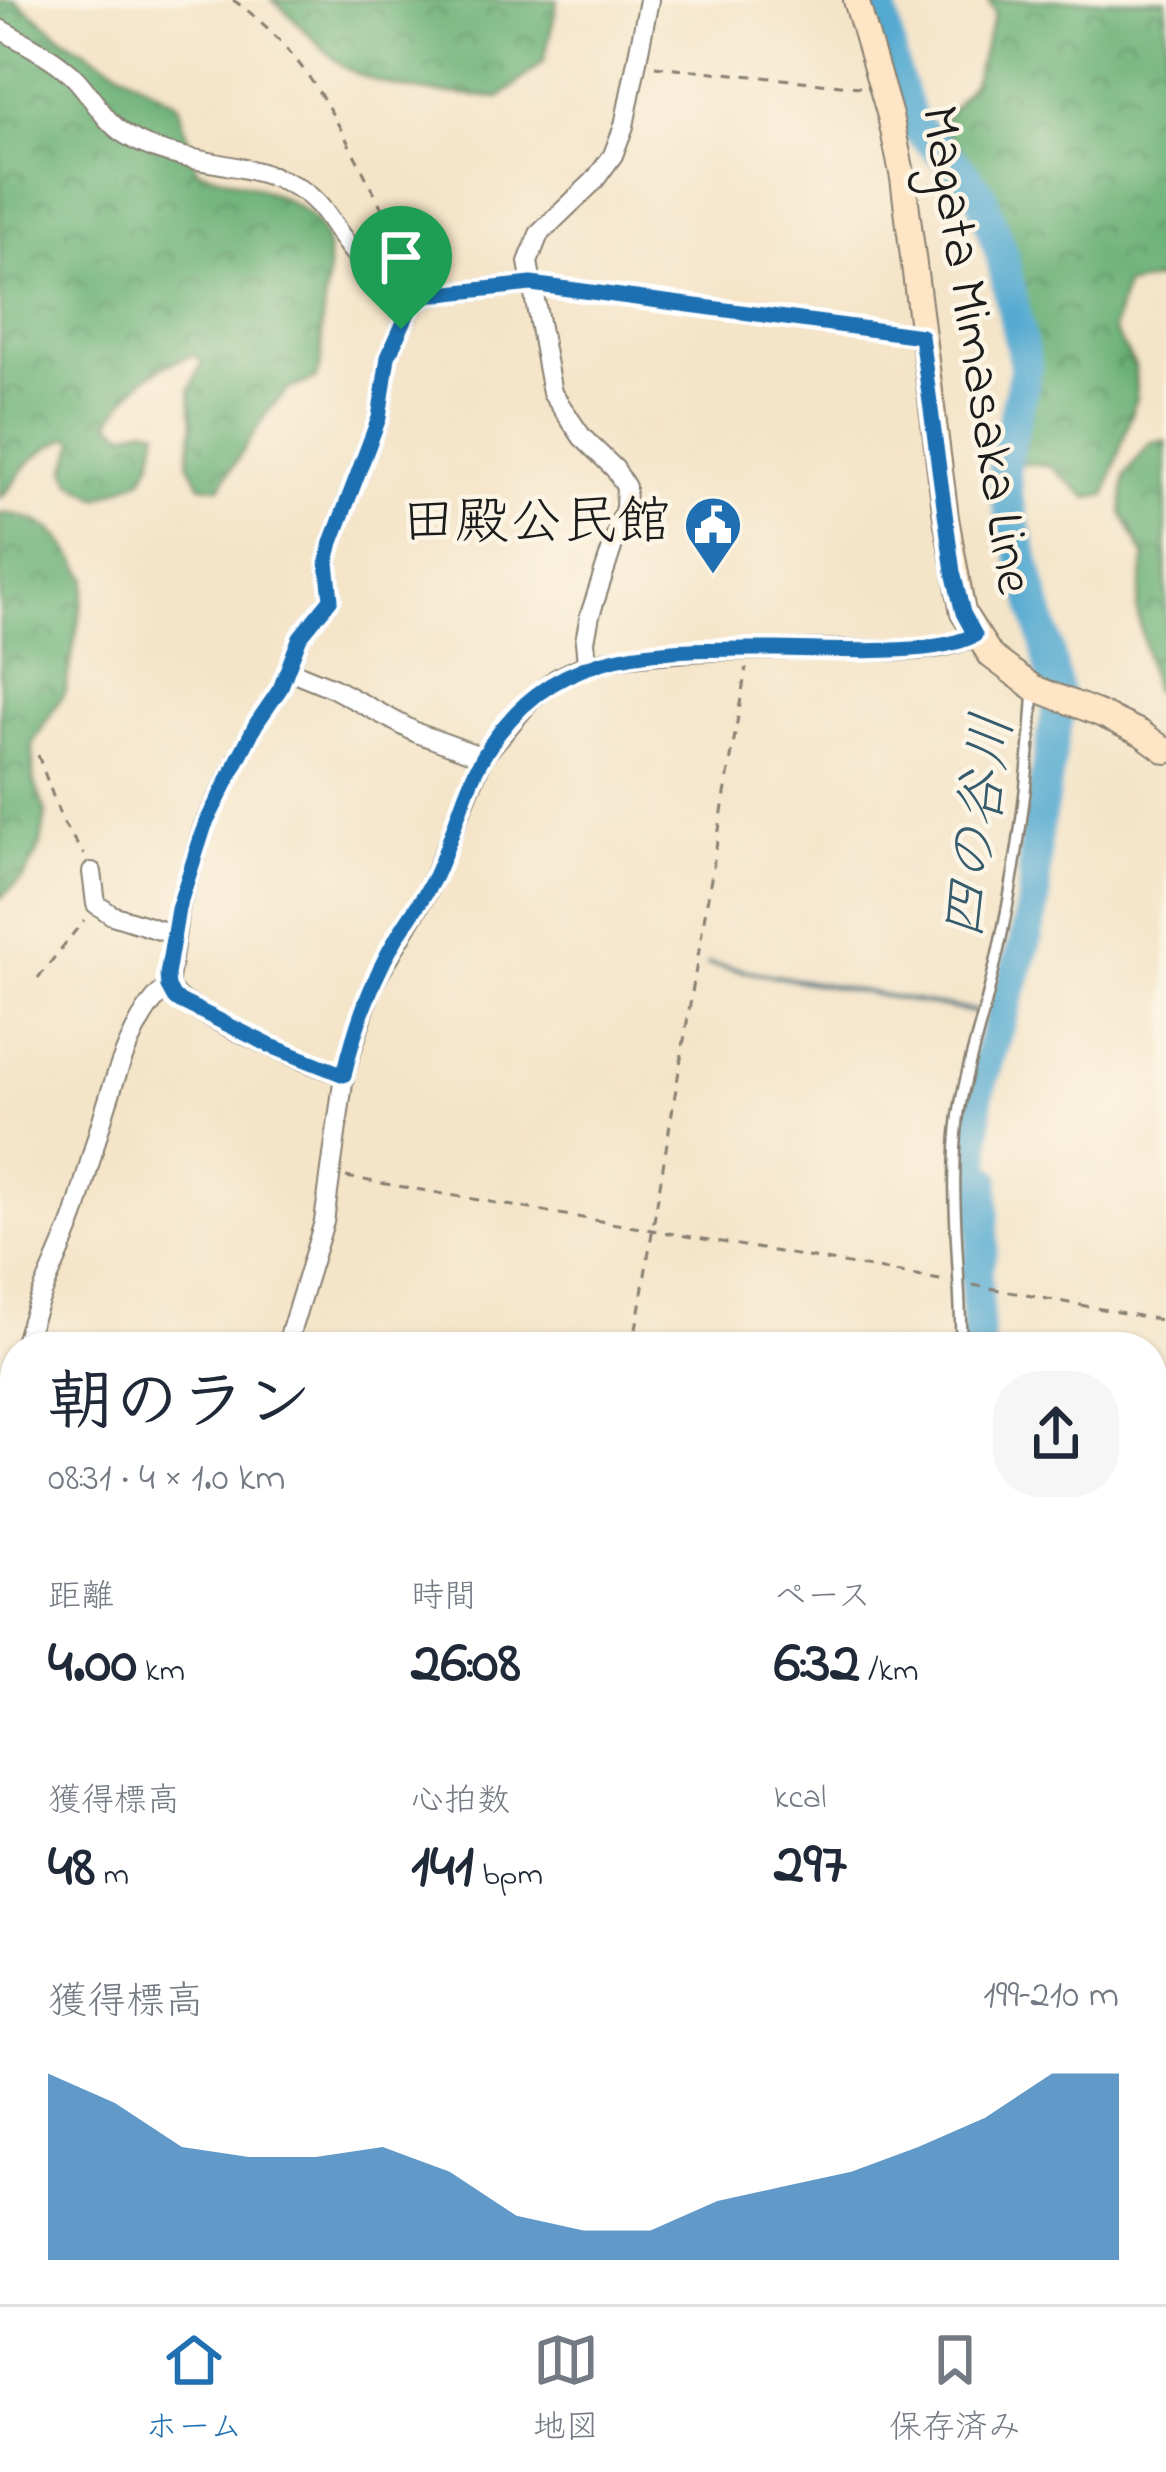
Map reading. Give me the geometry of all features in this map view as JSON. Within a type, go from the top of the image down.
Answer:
[{"type":"main road","name":"Magata Mimasaka Line","points":[[856,0],[903,178],[953,572],[963,613],[991,656],[1037,689],[1141,733],[1166,751]]},
{"type":"street","points":[[587,664],[590,615],[625,508],[626,487],[615,469],[582,437],[552,393],[528,262],[533,244],[613,155],[624,126],[650,0]]},
{"type":"street","points":[[0,28],[76,80],[101,115],[125,135],[160,151],[274,176],[303,192],[325,209],[349,247],[380,280],[422,298],[531,284]]},
{"type":"street","points":[[344,1075],[186,1005],[168,987],[178,909],[205,825],[289,670],[300,637],[331,599],[327,562],[332,542],[379,418],[388,357],[422,298]]},
{"type":"street","points":[[291,1332],[324,1222],[344,1075],[372,986],[438,870],[483,757],[531,700],[556,679],[587,664],[630,656],[918,648],[960,643],[975,635]]},
{"type":"street","points":[[289,670],[417,733],[483,757]]},
{"type":"street","points":[[92,872],[96,904],[112,915],[175,935]]},
{"type":"street","points":[[27,1332],[75,1213],[128,1050],[154,999],[168,987]]},
{"type":"lane","points":[[961,1332],[957,1127],[1014,865],[1037,689]]},
{"type":"path","points":[[233,0],[260,19],[329,104],[422,298]]},
{"type":"path","points":[[635,64],[842,88],[881,84]]},
{"type":"path","points":[[531,284],[921,336]]},
{"type":"path","points":[[635,1332],[746,650]]},
{"type":"path","points":[[38,754],[62,821],[92,872]]},
{"type":"path","points":[[38,978],[96,904]]},
{"type":"path","points":[[331,1174],[1166,1321]]},
{"type":"green space","points":[[0,0],[15,0],[64,38],[178,104],[197,170],[289,201],[317,224],[325,239],[328,276],[317,378],[289,389],[268,411],[220,487],[201,486],[188,462],[193,426],[190,389],[202,361],[194,355],[144,379],[110,422],[125,433],[145,427],[158,430],[152,460],[142,479],[99,498],[72,483],[66,470],[76,442],[69,437],[35,457],[0,498]]},
{"type":"green space","points":[[272,0],[558,0],[544,61],[500,98],[424,91],[367,78],[341,64]]},
{"type":"green space","points":[[988,0],[1166,0],[1166,282],[1159,279],[1125,286],[1113,330],[1135,366],[1136,398],[1106,495],[1088,498],[1049,465],[1022,463],[1020,429],[1030,372],[1020,293],[982,180],[967,155],[939,126],[973,83],[995,14]]},
{"type":"green space","points":[[1166,441],[1166,701],[1153,689],[1137,610],[1145,558],[1122,513],[1125,475],[1150,443]]},
{"type":"green space","points":[[0,513],[31,519],[53,532],[87,578],[65,691],[33,743],[33,778],[46,813],[41,844],[24,878],[0,898]]},
{"type":"water","points":[[708,963],[977,1011],[976,1013]]},
{"type":"waterway","name":"四の谷川","points":[[879,0],[895,76],[913,125],[981,196],[1002,256],[1026,368],[1004,464],[1006,496],[1059,704],[1035,841],[1034,900],[1025,943],[976,1098],[975,1171],[984,1180],[982,1247],[976,1271],[978,1332]]},
{"type":"place","name":"田殿公民館","points":[[713,576]]},
{"type":"route","points":[[531,284],[921,336],[953,572],[963,613],[975,635],[960,643],[918,648],[630,656],[587,664],[556,679],[531,700],[483,757],[428,891],[372,986],[354,1031],[344,1075],[186,1005],[174,998],[167,975],[178,909],[205,825],[256,724],[280,689],[300,637],[331,599],[327,562],[332,542],[372,441],[388,357],[401,329],[413,302],[431,295],[531,284]]}]
